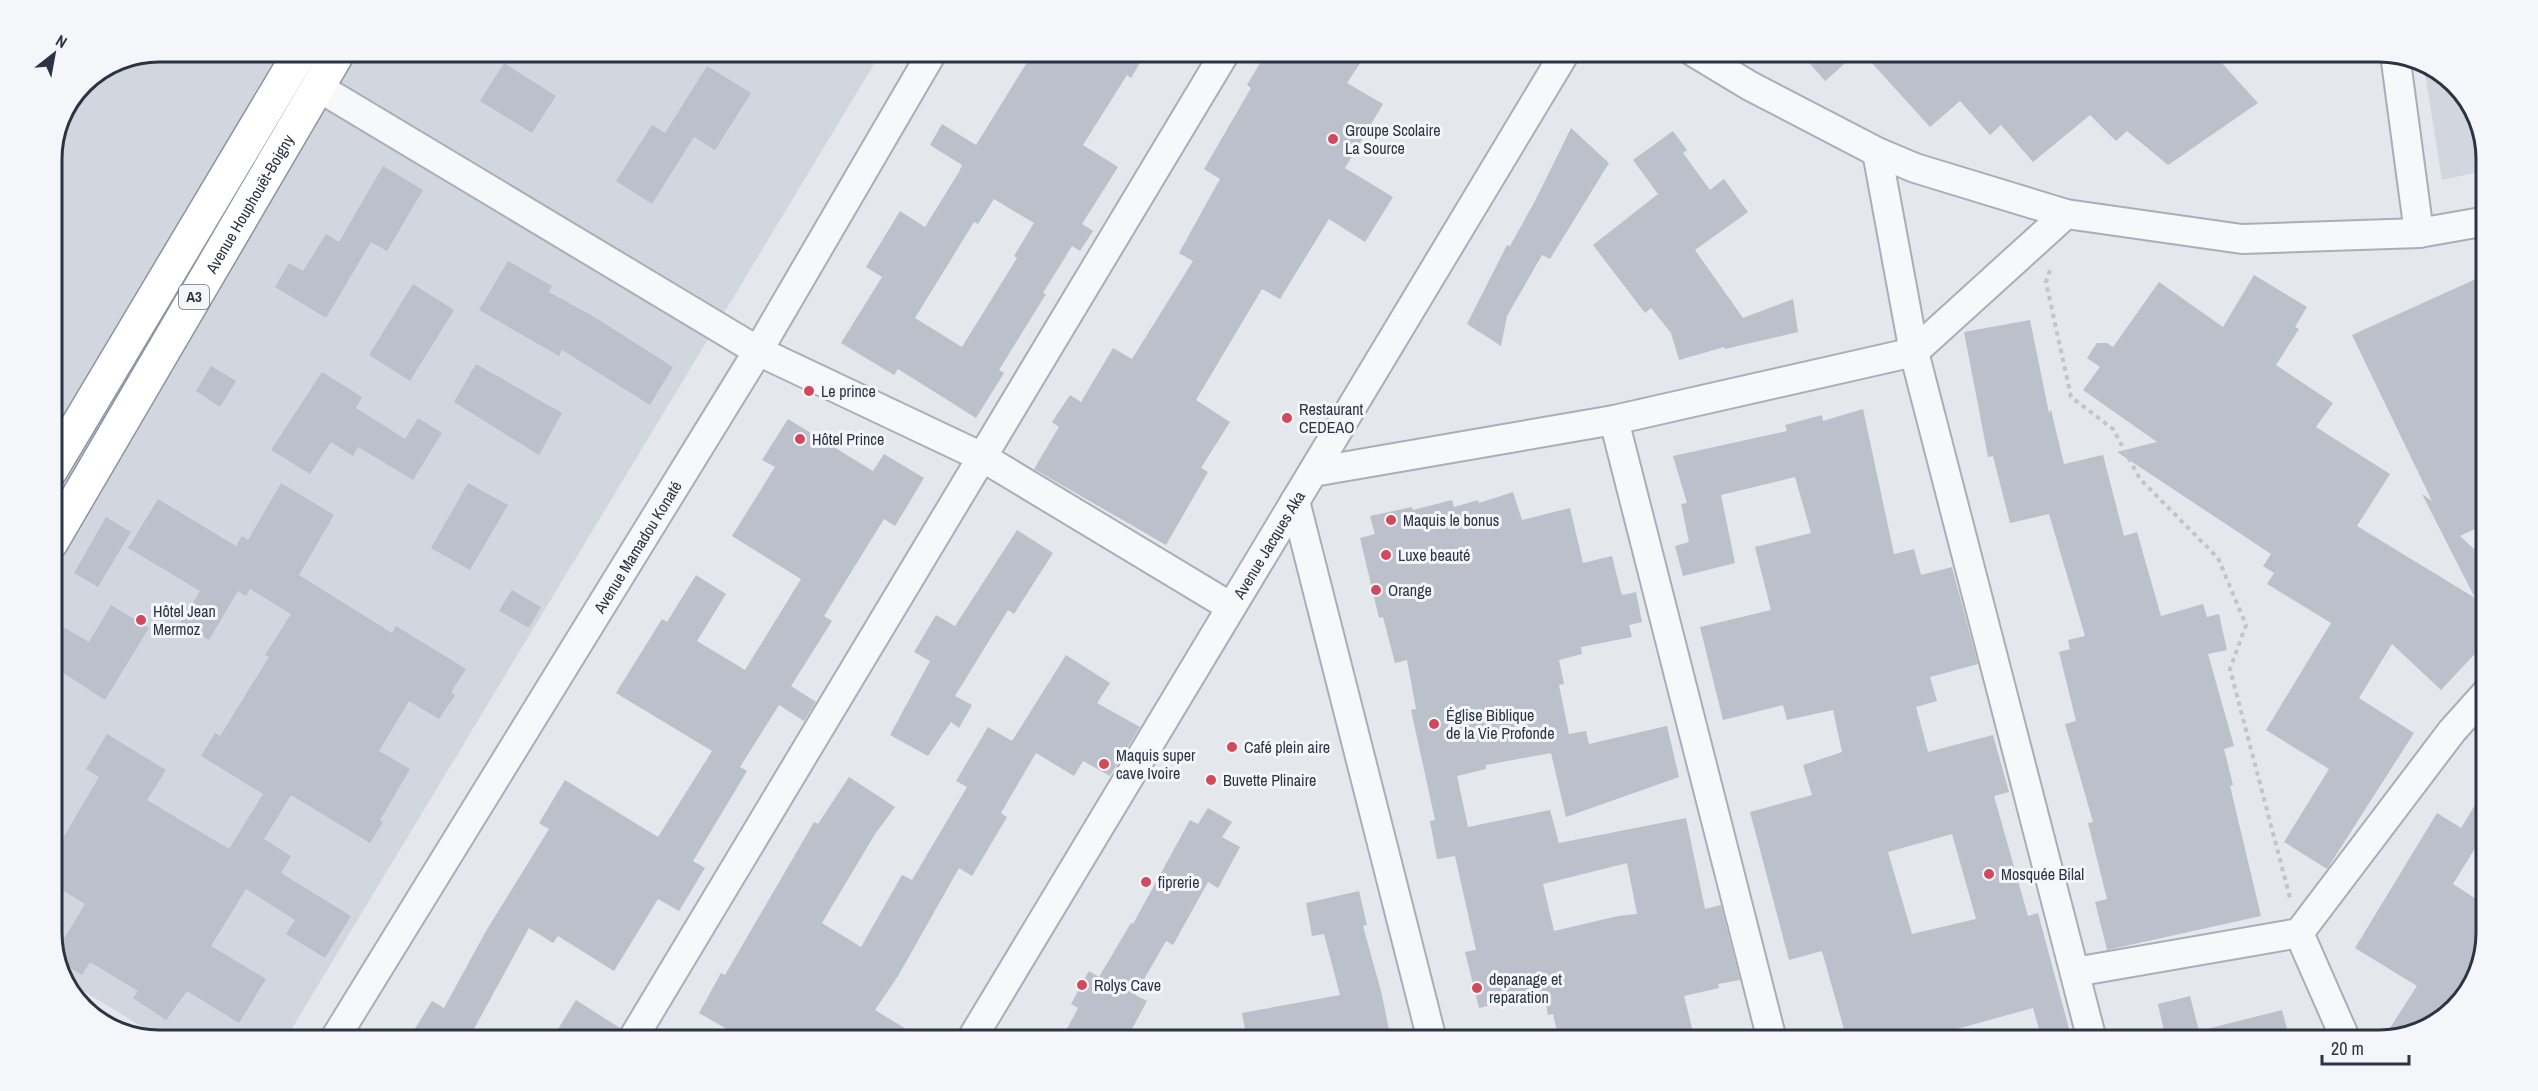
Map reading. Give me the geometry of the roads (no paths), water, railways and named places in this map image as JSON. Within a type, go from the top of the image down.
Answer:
[{"type":"highway","name":"Avenue Houphouët-Boigny","points":[[62,452],[294,62]]},
{"type":"highway","name":"Avenue Houphouët-Boigny","points":[[62,524],[333,62]]},
{"type":"street","name":"Avenue Mamadou Konaté","points":[[340,1030],[758,351],[927,62]]},
{"type":"street","points":[[638,1030],[1219,62]]},
{"type":"street","name":"Avenue Jacques Aka","points":[[977,1030],[1559,62]]},
{"type":"street","points":[[1710,62],[1750,86],[1877,153],[1915,168],[2066,214],[2242,239],[2419,233],[2476,223]]},
{"type":"street","points":[[2396,63],[2419,233]]},
{"type":"street","points":[[318,87],[758,351],[982,457],[1231,607]]},
{"type":"street","points":[[1877,153],[1914,352],[2090,1030]]},
{"type":"street","points":[[1313,472],[1614,420],[1914,352],[2066,214]]},
{"type":"street","points":[[1614,420],[1769,1030]]},
{"type":"street","points":[[1295,501],[1429,1030]]},
{"type":"street","points":[[2075,972],[2299,933],[2452,731],[2476,704]]},
{"type":"street","points":[[2299,933],[2342,1030]]},
{"type":"place","name":"Groupe Scolaire La Source","points":[[1333,139]]},
{"type":"place","name":"Le prince","points":[[809,391]]},
{"type":"place","name":"Restaurant CEDEAO","points":[[1287,418]]},
{"type":"place","name":"Hôtel Prince","points":[[800,439]]},
{"type":"place","name":"Maquis le bonus","points":[[1391,520]]},
{"type":"place","name":"Luxe beauté","points":[[1386,555]]},
{"type":"place","name":"Orange","points":[[1376,590]]},
{"type":"place","name":"Hôtel Jean Mermoz","points":[[141,620]]},
{"type":"place","name":"Église Biblique de la Vie Profonde","points":[[1434,724]]},
{"type":"place","name":"Café plein aire","points":[[1232,747]]},
{"type":"place","name":"Maquis super cave Ivoire","points":[[1104,764]]},
{"type":"place","name":"Buvette Plinaire","points":[[1211,780]]},
{"type":"place","name":"Mosquée Bilal","points":[[1989,874]]},
{"type":"place","name":"fiprerie","points":[[1146,882]]},
{"type":"place","name":"Rolys Cave","points":[[1082,985]]},
{"type":"place","name":"depanage et reparation","points":[[1477,988]]}]
